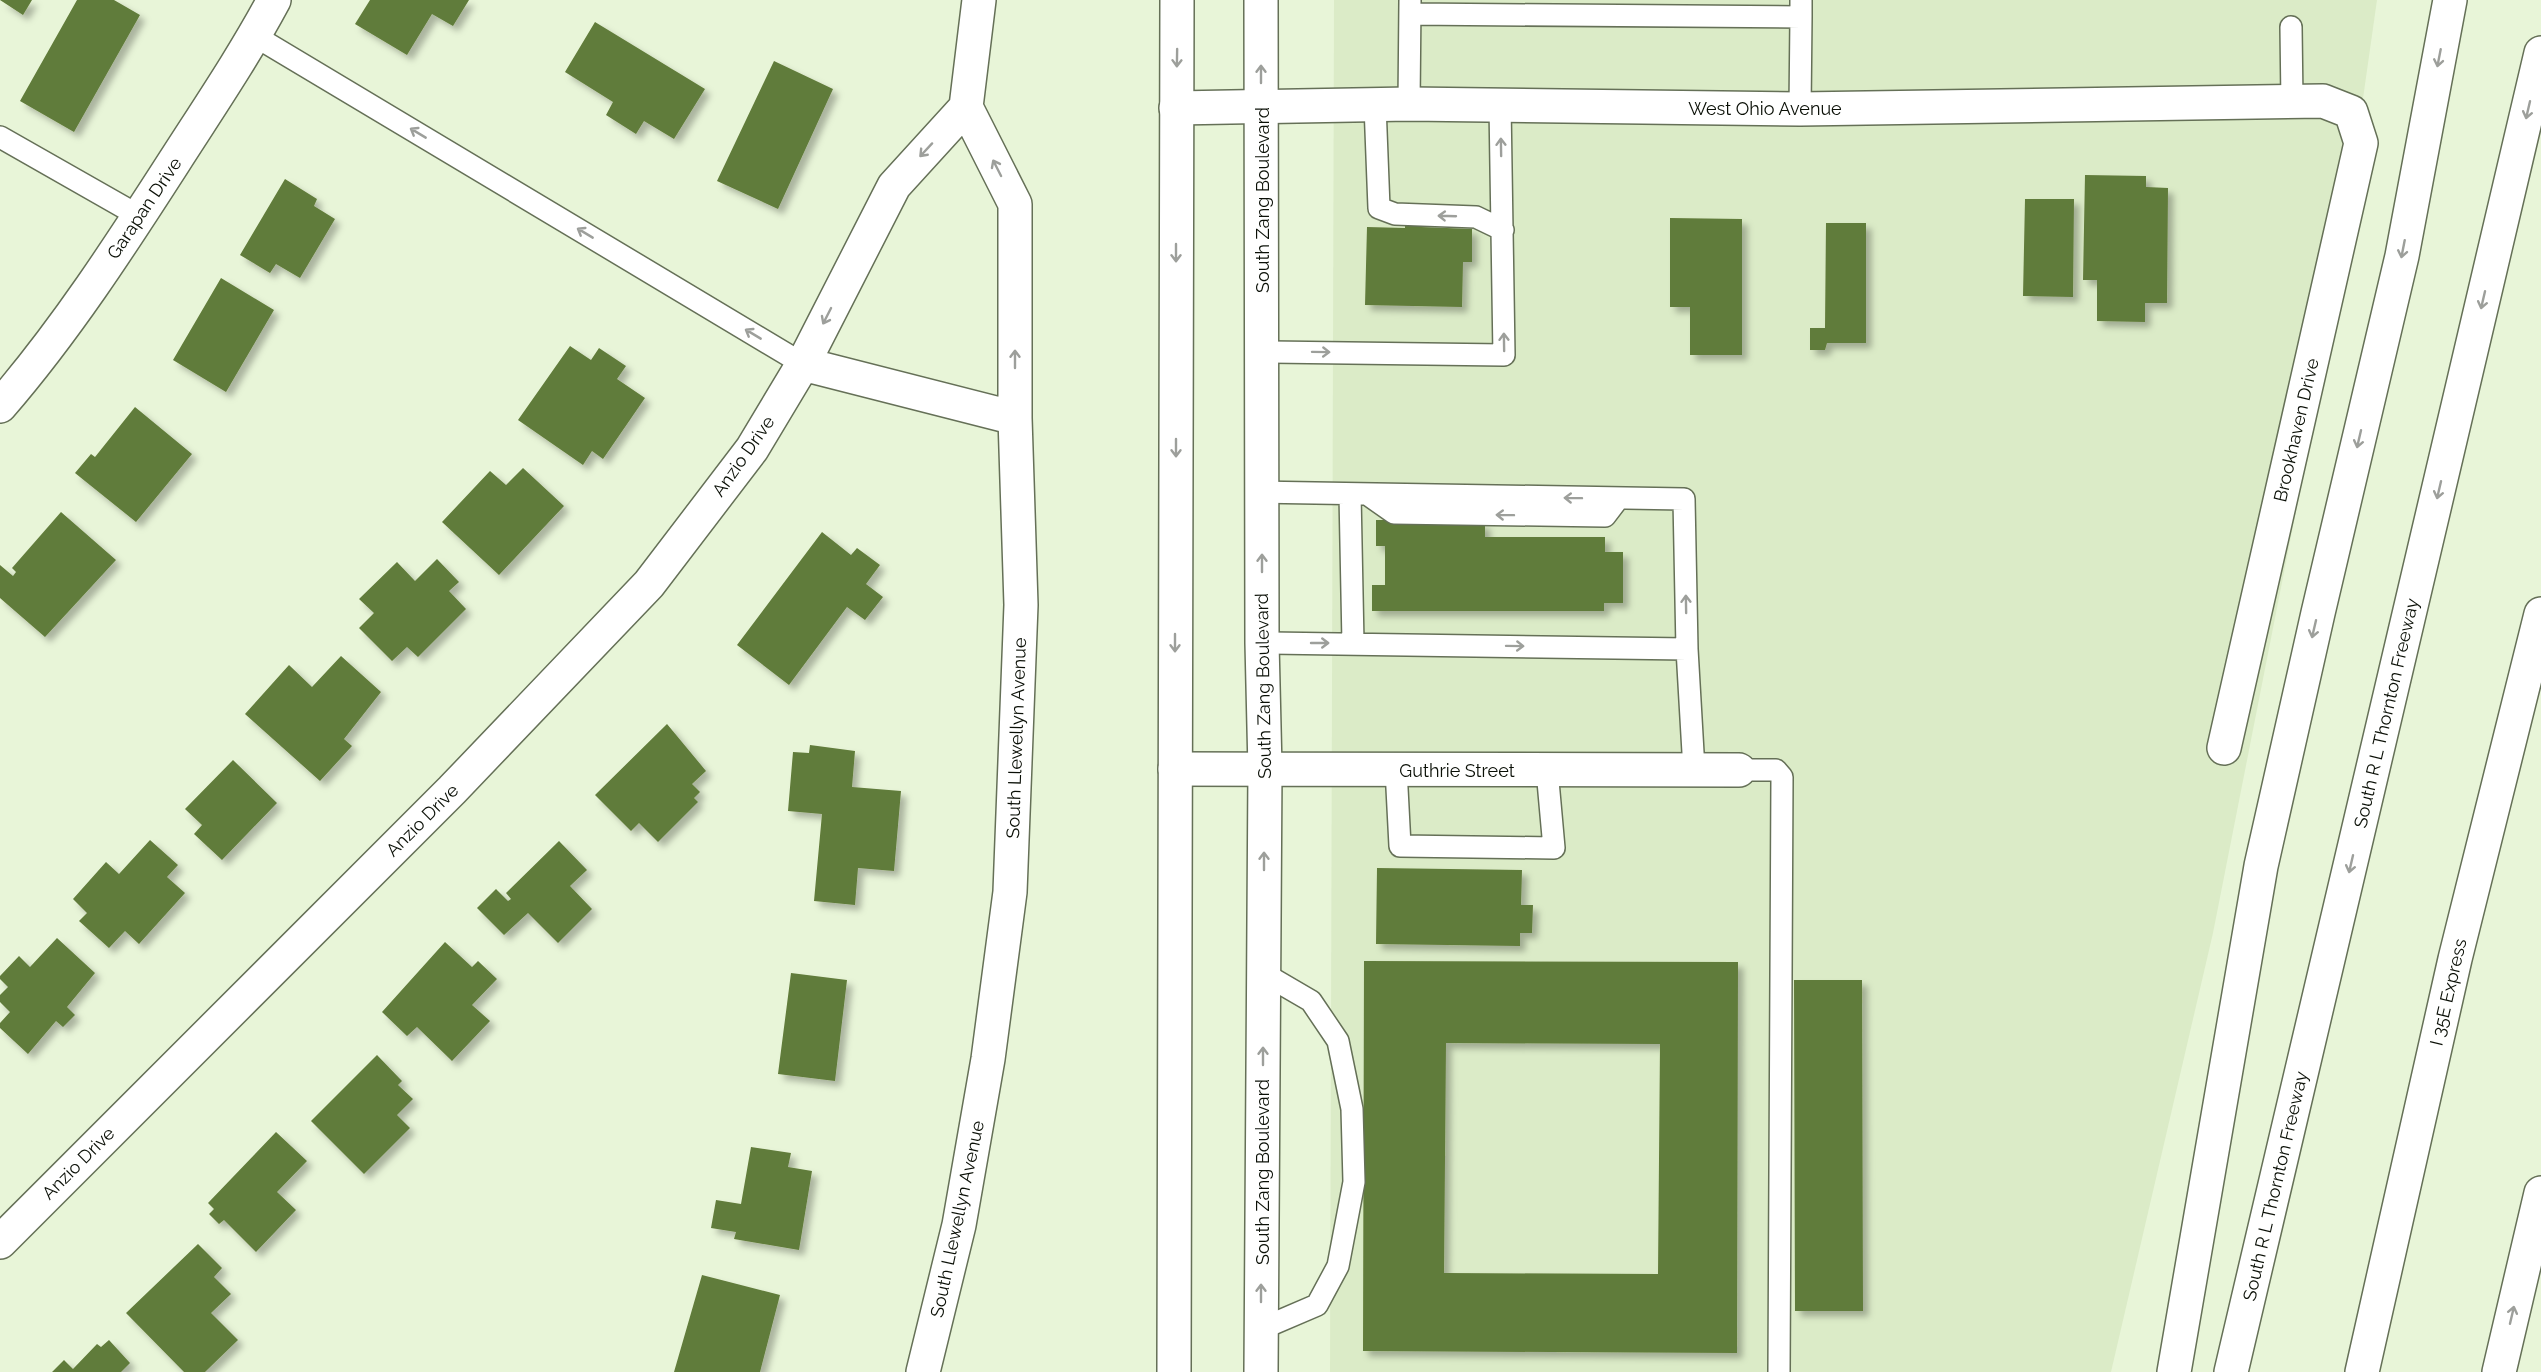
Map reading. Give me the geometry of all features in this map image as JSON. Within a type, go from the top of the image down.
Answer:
[{"type":"main road","name":"Garapan Drive","points":[[0,406],[41,359],[139,216],[255,36],[274,0]]},
{"type":"main road","points":[[966,107],[979,0]]},
{"type":"main road","points":[[1174,1372],[1177,0]]},
{"type":"main road","name":"South Zang Boulevard","points":[[1261,0],[1262,642],[1265,768],[1261,1372]]},
{"type":"main road","points":[[2174,1372],[2261,866],[2402,255],[2450,0]]},
{"type":"main road","name":"South R L Thornton Freeway","points":[[2231,1372],[2541,53]]},
{"type":"main road","name":"West Ohio Avenue","points":[[1176,108],[1409,104],[1800,109],[2323,101],[2351,112]]},
{"type":"main road","name":"Anzio Drive","points":[[0,1242],[452,790],[649,584],[752,449],[803,363],[894,186],[966,107]]},
{"type":"main road","name":"South Llewellyn Avenue","points":[[924,1372],[959,1225],[988,1059],[1010,892],[1021,605],[1015,417],[1015,204],[966,107]]},
{"type":"main road","name":"Brookhaven Drive","points":[[2224,748],[2361,143],[2351,112]]},
{"type":"main road","points":[[803,363],[1015,417]]},
{"type":"main road","name":"I 35E Express","points":[[2362,1372],[2455,959],[2541,614]]},
{"type":"main road","name":"Guthrie Street","points":[[1175,769],[1739,770]]},
{"type":"main road","points":[[2499,1372],[2541,1194]]},
{"type":"lane","points":[[1409,104],[1410,7],[1801,8],[1800,109]]},
{"type":"lane","points":[[2291,27],[2292,102]]},
{"type":"lane","points":[[255,36],[803,363]]},
{"type":"lane","points":[[1375,105],[1379,208],[1395,214],[1476,217],[1503,230]]},
{"type":"lane","points":[[1263,352],[1504,354],[1500,105]]},
{"type":"lane","points":[[0,137],[139,216]]},
{"type":"lane","points":[[1262,492],[1684,499],[1687,649],[1694,770]]},
{"type":"lane","points":[[1353,643],[1358,494]]},
{"type":"lane","points":[[1262,642],[1687,649]]},
{"type":"lane","points":[[1396,769],[1400,846],[1554,848],[1547,770]]},
{"type":"lane","points":[[1739,770],[1776,770],[1782,777],[1779,1372]]},
{"type":"lane","points":[[1261,1329],[1317,1305],[1338,1266],[1354,1182],[1352,1109],[1338,1041],[1311,1001],[1263,973]]},
{"type":"shaded area","points":[[1334,0],[2377,0],[2326,359],[2213,933],[2111,1372],[1330,1372]]},
{"type":"building","points":[[0,0],[32,0],[23,15]]},
{"type":"building","points":[[77,0],[114,0],[140,15],[74,132],[20,101]]},
{"type":"building","points":[[370,0],[469,0],[453,26],[432,14],[407,55],[355,24]]},
{"type":"building","points":[[595,22],[705,89],[674,139],[644,121],[636,134],[606,115],[613,102],[565,72]]},
{"type":"building","points":[[774,61],[833,89],[778,209],[717,181]]},
{"type":"building","points":[[2085,175],[2146,176],[2146,187],[2168,188],[2167,303],[2145,303],[2145,322],[2097,321],[2097,280],[2083,280]]},
{"type":"building","points":[[285,179],[317,199],[314,206],[335,219],[300,278],[276,264],[270,273],[240,255]]},
{"type":"building","points":[[2025,199],[2074,199],[2073,297],[2023,296]]},
{"type":"building","points":[[1670,218],[1742,219],[1742,355],[1690,355],[1690,307],[1670,307]]},
{"type":"building","points":[[1405,222],[1421,222],[1421,227],[1472,229],[1472,262],[1463,262],[1462,307],[1365,305],[1367,227],[1405,228]]},
{"type":"building","points":[[1826,223],[1866,223],[1866,343],[1827,343],[1825,350],[1810,350],[1810,328],[1825,328]]},
{"type":"building","points":[[221,278],[274,310],[226,392],[173,360]]},
{"type":"building","points":[[570,346],[591,360],[599,348],[626,366],[617,379],[645,398],[603,459],[592,451],[583,465],[518,420]]},
{"type":"building","points":[[135,407],[192,454],[136,522],[75,473],[91,454],[95,457]]},
{"type":"building","points":[[523,468],[564,506],[499,575],[442,522],[490,471],[506,485]]},
{"type":"building","points":[[61,512],[116,560],[45,637],[0,598],[0,565],[13,576],[16,572],[12,568]]},
{"type":"building","points":[[1376,520],[1460,520],[1485,524],[1485,537],[1605,537],[1605,552],[1623,552],[1623,603],[1604,603],[1604,611],[1372,611],[1372,585],[1385,585],[1385,546],[1376,546]]},
{"type":"building","points":[[822,532],[851,555],[857,548],[880,565],[866,584],[883,597],[865,620],[847,607],[789,685],[737,645]]},
{"type":"building","points":[[437,559],[459,582],[449,591],[466,609],[418,657],[407,647],[392,661],[359,628],[374,613],[359,599],[397,562],[415,581]]},
{"type":"building","points":[[341,656],[381,692],[344,739],[352,746],[320,781],[245,714],[289,665],[312,687]]},
{"type":"building","points":[[667,724],[706,771],[692,784],[700,792],[694,798],[698,802],[658,842],[639,823],[631,831],[595,795]]},
{"type":"building","points":[[810,745],[855,751],[852,787],[901,791],[894,871],[858,868],[855,905],[814,901],[822,814],[788,811],[793,752],[809,753]]},
{"type":"building","points":[[233,760],[277,803],[222,860],[194,834],[202,825],[185,809]]},
{"type":"building","points":[[150,840],[178,865],[167,877],[185,893],[139,944],[125,931],[109,948],[79,921],[87,913],[73,899],[106,862],[119,874]]},
{"type":"building","points":[[559,841],[587,870],[570,886],[592,909],[558,943],[528,913],[504,935],[477,908],[496,889],[508,901],[511,899],[506,893]]},
{"type":"building","points":[[1377,868],[1522,870],[1521,905],[1533,905],[1532,933],[1520,933],[1520,946],[1376,944]]},
{"type":"building","points":[[57,938],[95,973],[67,1007],[75,1015],[63,1027],[56,1021],[28,1054],[0,1028],[0,1023],[10,1012],[0,1002],[0,995],[8,987],[0,976],[19,956],[30,967]]},
{"type":"building","points":[[445,942],[472,967],[478,961],[497,979],[472,1005],[490,1021],[452,1061],[417,1027],[407,1036],[382,1012]]},
{"type":"building","points":[[1364,961],[1738,962],[1737,1353],[1363,1351]],"holes":[[[1446,1043],[1660,1044],[1658,1274],[1444,1273]]]},
{"type":"building","points":[[791,973],[847,980],[835,1081],[778,1074]]},
{"type":"building","points":[[1794,980],[1862,980],[1863,1311],[1795,1311]]},
{"type":"building","points":[[377,1055],[402,1081],[398,1085],[413,1099],[397,1115],[410,1128],[364,1174],[311,1121]]},
{"type":"building","points":[[276,1132],[307,1161],[277,1192],[296,1210],[256,1252],[224,1220],[219,1224],[209,1214],[214,1209],[208,1203]]},
{"type":"building","points":[[751,1147],[791,1153],[788,1167],[812,1171],[799,1250],[734,1239],[736,1232],[711,1228],[716,1200],[741,1204]]},
{"type":"building","points":[[198,1244],[222,1268],[214,1277],[231,1294],[211,1313],[238,1340],[205,1372],[184,1372],[126,1313]]},
{"type":"building","points":[[702,1275],[780,1295],[760,1372],[674,1372]]},
{"type":"building","points":[[109,1340],[130,1363],[121,1372],[52,1372],[64,1360],[73,1369],[97,1344],[101,1347]]}]
